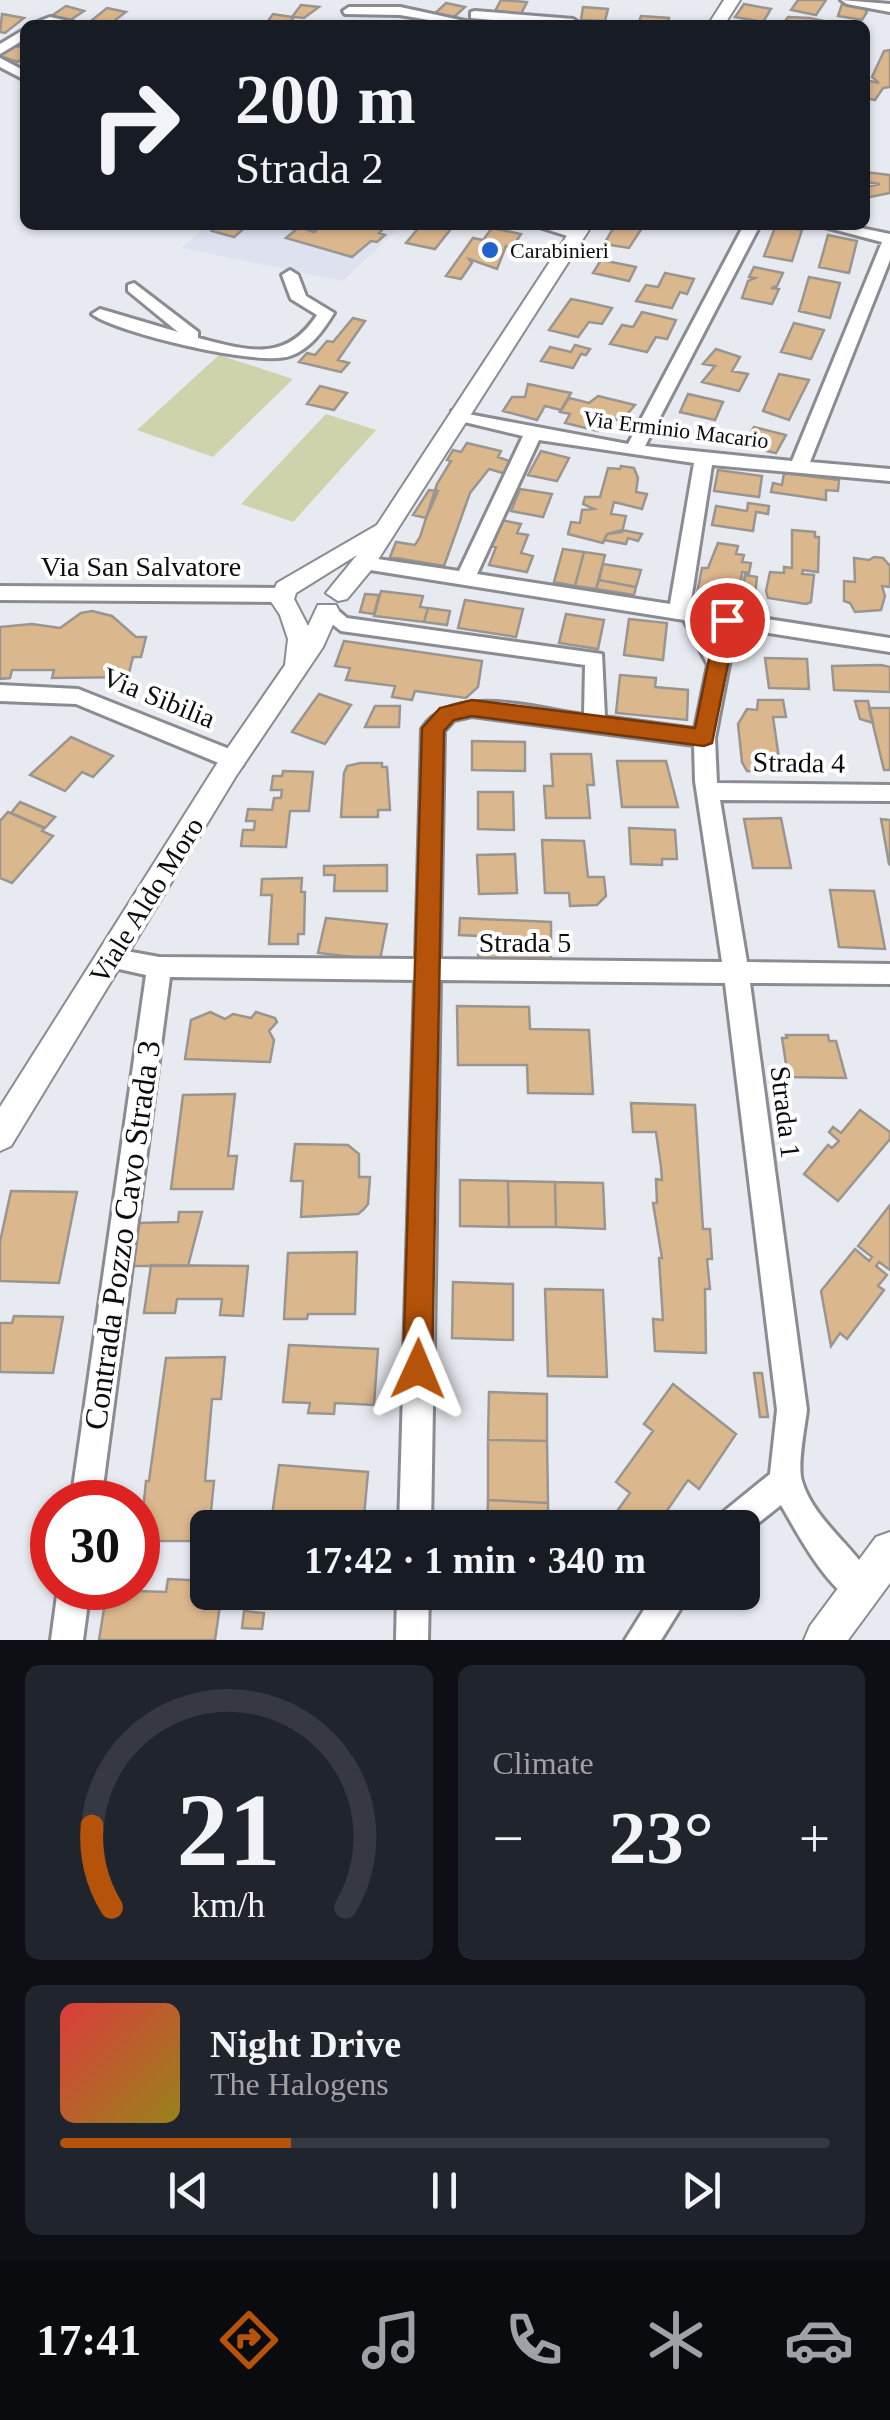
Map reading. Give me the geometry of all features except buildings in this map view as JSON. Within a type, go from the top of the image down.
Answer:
[{"type":"main road","name":"Viale Aldo Moro","points":[[0,1136],[234,760],[297,667],[331,605],[364,564],[580,230]]},
{"type":"main road","name":"Viale Aldo Moro","points":[[290,596],[389,525]]},
{"type":"main road","points":[[322,579],[331,605],[310,616],[290,596],[322,579]]},
{"type":"main road","points":[[290,596],[300,639],[297,667]]},
{"type":"main road","points":[[824,1640],[890,1551]]},
{"type":"street","points":[[471,20],[488,0]]},
{"type":"street","points":[[846,0],[890,8]]},
{"type":"street","points":[[353,6],[463,20]]},
{"type":"street","points":[[635,448],[749,230]]},
{"type":"street","points":[[798,467],[890,240],[847,230]]},
{"type":"street","points":[[100,314],[254,355],[282,354],[301,344],[326,313],[296,298],[290,290],[290,275]]},
{"type":"street","points":[[134,288],[199,340]]},
{"type":"street","name":"Via Erminio Macario","points":[[458,415],[534,432],[704,458],[890,475]]},
{"type":"street","points":[[465,580],[534,432]]},
{"type":"street","points":[[704,458],[685,613],[718,664]]},
{"type":"street","points":[[364,564],[890,645]]},
{"type":"street","name":"Via San Salvatore","points":[[0,593],[290,596]]},
{"type":"street","points":[[331,605],[341,624],[595,659],[594,724]]},
{"type":"street","name":"Strada 1","points":[[727,620],[704,738],[792,1410],[784,1482]]},
{"type":"street","name":"Via Sibilia","points":[[0,693],[78,697],[234,760]]},
{"type":"street","points":[[414,1510],[433,728],[448,714],[472,708],[704,738]]},
{"type":"street","name":"Strada 4","points":[[708,791],[890,793]]},
{"type":"street","name":"Strada 5","points":[[110,958],[160,967],[890,974]]},
{"type":"street","name":"Contrada Pozzo Cavo Strada 3","points":[[89,1480],[160,967]]},
{"type":"street","points":[[750,1510],[784,1482],[821,1543],[862,1590]]},
{"type":"street","points":[[66,1640],[71,1610]]},
{"type":"street","points":[[412,1640],[413,1610]]},
{"type":"street","points":[[641,1640],[662,1610]]},
{"type":"shaded area","points":[[202,230],[397,230],[343,281],[182,248]]},
{"type":"green space","points":[[219,355],[293,379],[213,457],[137,430]]},
{"type":"green space","points":[[326,414],[376,430],[293,522],[241,504]]},
{"type":"place","name":"Carabinieri","points":[[490,250]]},
{"type":"route","points":[[418,1369],[433,728],[448,714],[472,708],[704,738],[727,620]]}]
